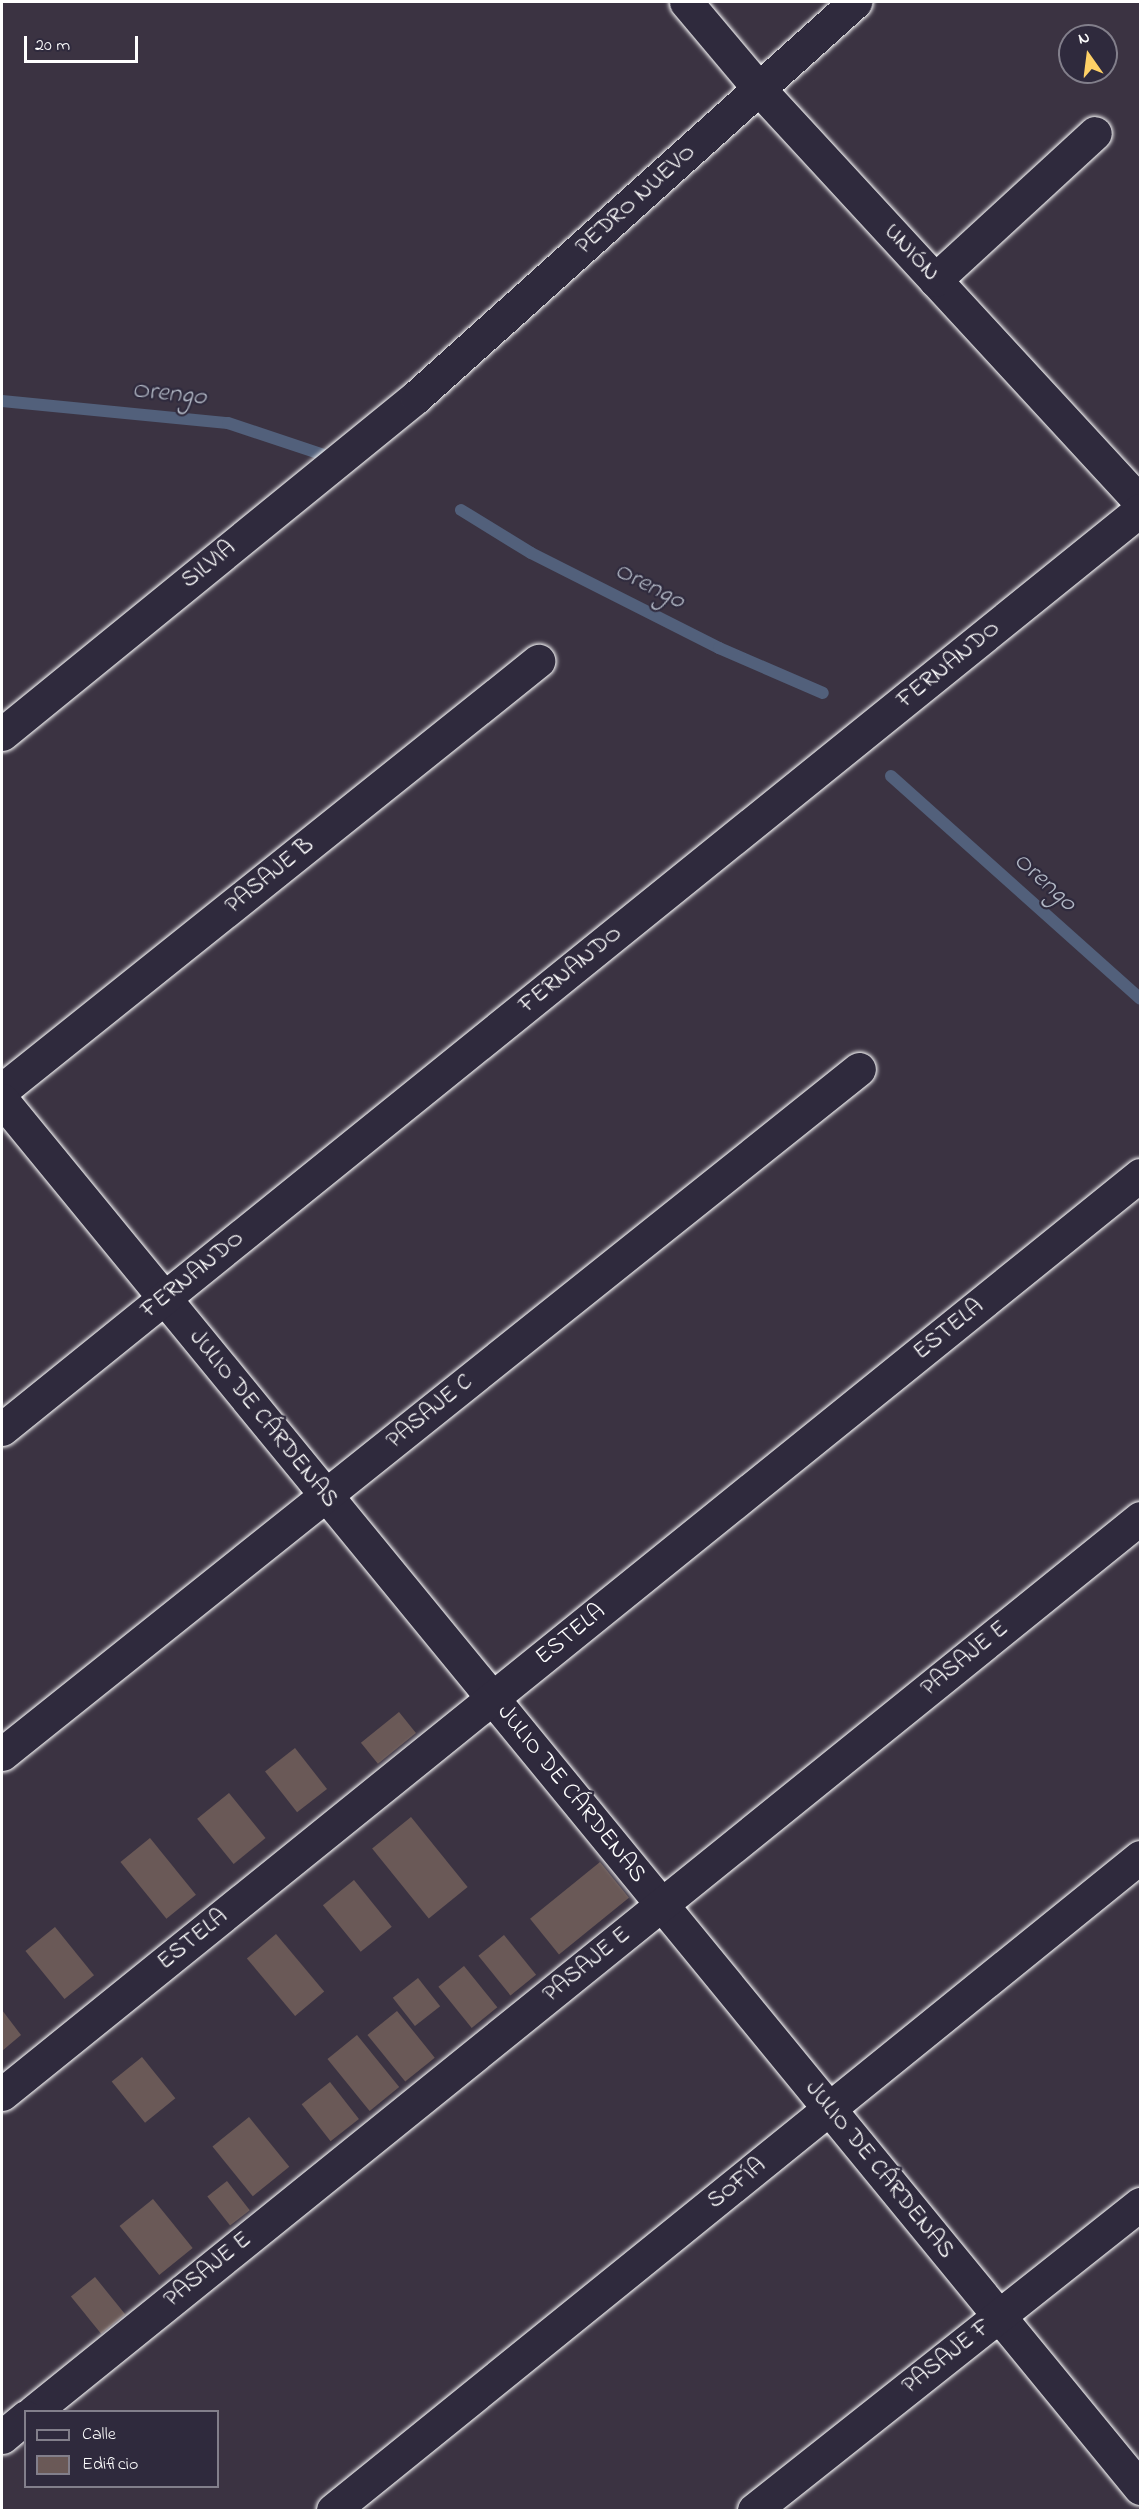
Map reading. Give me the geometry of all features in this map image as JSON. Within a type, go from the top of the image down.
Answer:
[{"type":"street","name":"UNIÓN","points":[[686,2],[760,90],[1140,502]]},
{"type":"street","name":"PEDRO NUEVO","points":[[416,397],[760,90],[855,2]]},
{"type":"street","points":[[935,280],[1095,133]]},
{"type":"street","name":"SILVIA","points":[[2,734],[416,397]]},
{"type":"street","name":"FERNANDO","points":[[2,1429],[1140,510]]},
{"type":"street","name":"PASAJE B","points":[[2,1090],[538,661]]},
{"type":"street","name":"PASAJE C","points":[[2,1754],[859,1069]]},
{"type":"street","name":"JULIO DE CÁRDENAS","points":[[2,1100],[1140,2488]]},
{"type":"street","name":"ESTELA","points":[[2,2094],[1140,1175]]},
{"type":"street","name":"PASAJE E","points":[[35,2410],[1140,1518]]},
{"type":"street","name":"SOFÍA","points":[[333,2511],[1140,1857]]},
{"type":"street","name":"PASAJE F","points":[[754,2511],[1140,2204]]},
{"type":"street","points":[[2,2437],[24,2419]]},
{"type":"building","points":[[399,1712],[416,1733],[378,1764],[361,1743]]},
{"type":"building","points":[[295,1748],[327,1789],[297,1812],[265,1771]]},
{"type":"building","points":[[229,1793],[266,1838],[234,1864],[197,1819]]},
{"type":"building","points":[[411,1817],[468,1887],[429,1918],[372,1848]]},
{"type":"building","points":[[150,1838],[196,1895],[166,1919],[120,1862]]},
{"type":"building","points":[[600,1862],[629,1898],[559,1954],[530,1919]]},
{"type":"building","points":[[354,1880],[392,1927],[361,1952],[323,1905]]},
{"type":"building","points":[[55,1927],[94,1975],[64,1999],[25,1951]]},
{"type":"building","points":[[276,1934],[324,1991],[295,2016],[247,1958]]},
{"type":"building","points":[[504,1935],[536,1975],[510,1995],[478,1956]]},
{"type":"building","points":[[464,1966],[497,2007],[472,2028],[438,1987]]},
{"type":"building","points":[[418,1978],[440,2006],[415,2026],[393,1998]]},
{"type":"building","points":[[2,2010],[21,2035],[2,2051]]},
{"type":"building","points":[[397,2011],[435,2058],[405,2082],[367,2035]]},
{"type":"building","points":[[357,2035],[399,2087],[370,2111],[327,2059]]},
{"type":"building","points":[[142,2057],[175,2098],[145,2123],[112,2082]]},
{"type":"building","points":[[330,2082],[359,2119],[331,2141],[302,2104]]},
{"type":"building","points":[[249,2117],[289,2167],[253,2196],[212,2147]]},
{"type":"building","points":[[227,2181],[250,2210],[230,2226],[207,2196]]},
{"type":"building","points":[[153,2199],[193,2248],[159,2275],[120,2226]]},
{"type":"building","points":[[95,2277],[125,2314],[101,2334],[71,2297]]},
{"type":"waterway","name":"Orengo","points":[[2,401],[228,423],[327,456]]},
{"type":"waterway","name":"Orengo","points":[[461,510],[531,553],[719,648],[823,693]]},
{"type":"waterway","name":"Orengo","points":[[891,776],[1140,999]]}]
